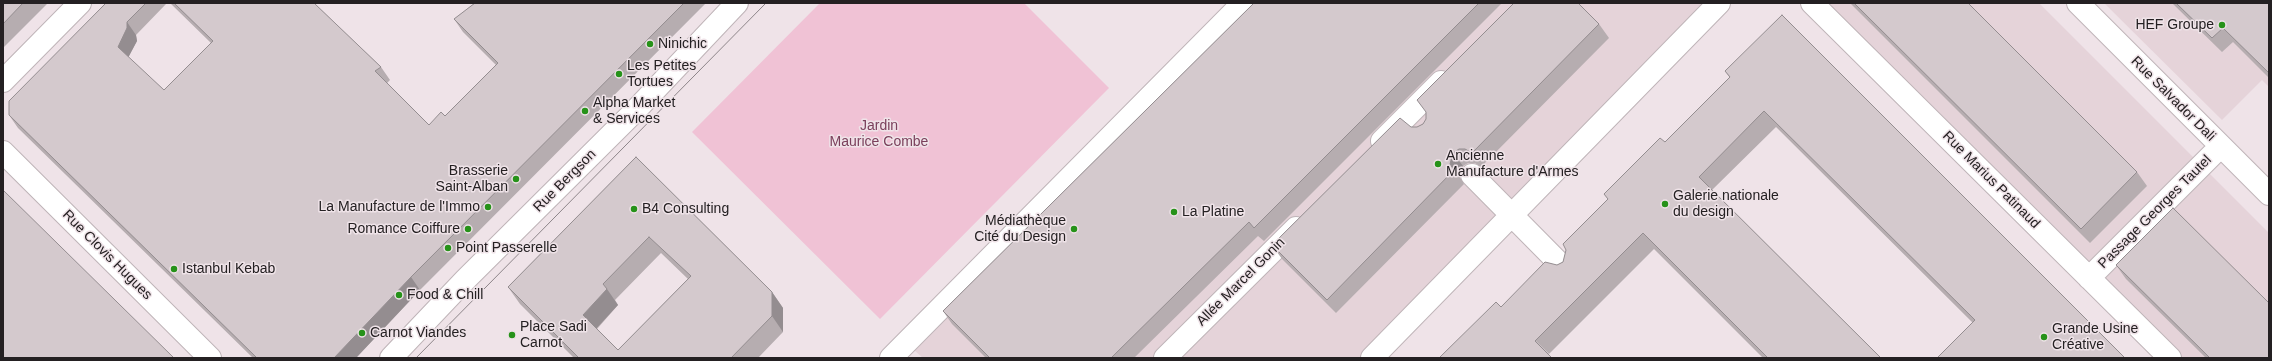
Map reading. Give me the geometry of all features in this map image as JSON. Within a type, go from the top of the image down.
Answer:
[{"type":"street","points":[[3,82],[80,3]]},
{"type":"street","name":"Rue Bergson","points":[[391,358],[465,280],[633,113],[737,3]]},
{"type":"street","points":[[892,358],[1242,3]]},
{"type":"street","points":[[1372,358],[1719,3]]},
{"type":"street","name":"Rue Marius Patinaud","points":[[1812,3],[2170,358]]},
{"type":"street","name":"Rue Salvador Dali","points":[[2078,3],[2269,194]]},
{"type":"street","points":[[1365,158],[1454,69]]},
{"type":"street","points":[[1410,113],[1424,128]]},
{"type":"street","name":"Passage Georges Tautel","points":[[2089,278],[2221,146]]},
{"type":"street","name":"Rue Clovis Hugues","points":[[3,152],[210,358]]},
{"type":"street","points":[[1472,175],[1565,268]]},
{"type":"street","name":"Allée Marcel Gonin","points":[[1166,358],[1310,213]]},
{"type":"shaded area","points":[[1243,3],[1719,3],[1372,358],[923,358],[906,343]]},
{"type":"shaded area","points":[[1812,3],[2039,3],[2269,233],[2269,358],[2169,358]]},
{"type":"shaded area","points":[[2104,3],[2269,3],[2269,87],[2262,80],[2222,120]]},
{"type":"green space","name":"Jardin Maurice Combe","points":[[820,3],[1024,3],[1109,88],[880,319],[692,132]]},
{"type":"building","points":[[3,3],[23,3],[3,24]]},
{"type":"building","points":[[106,3],[146,3],[127,22],[127,28],[118,47],[164,90],[213,41],[174,3],[314,3],[381,67],[375,71],[429,125],[441,112],[445,116],[498,63],[454,19],[475,3],[684,3],[411,277],[334,358],[257,358],[9,115],[9,101]]},
{"type":"building","name":"La Platine","points":[[1254,3],[1479,3],[1254,228],[1249,222],[1111,358],[990,358],[943,311]]},
{"type":"building","name":"Ancienne Manufacture d'Armes","points":[[1514,3],[1578,3],[1599,24],[1472,153],[1465,149],[1459,149],[1453,153],[1450,164],[1454,170],[1327,300],[1272,245],[1400,118],[1411,127],[1417,127],[1423,124],[1426,119],[1426,112],[1417,100]]},
{"type":"building","points":[[1854,3],[1968,3],[2137,172],[2081,229]]},
{"type":"building","name":"HEF Groupe","points":[[2176,3],[2269,3],[2269,73],[2223,28],[2212,38]]},
{"type":"building","points":[[1782,15],[2125,358],[1937,358],[1975,320],[1764,111],[1699,177],[1881,358],[1768,358],[1643,233],[1535,341],[1552,358],[1439,358],[1496,302],[1501,307],[1545,262],[1557,265],[1563,262],[1566,250],[1563,244],[1608,199],[1604,194],[1660,138],[1665,142],[1730,77],[1725,71]]},
{"type":"building","points":[[636,157],[772,292],[772,316],[731,358],[579,358],[508,287]],"holes":[[[649,237],[691,276],[618,350],[583,315],[607,289],[603,284]]]},
{"type":"building","points":[[3,190],[174,358],[3,358]]},
{"type":"building","points":[[2173,208],[2269,303],[2269,358],[2210,358],[2116,265]]},
{"type":"tram line","points":[[416,358],[766,3]]},
{"type":"place","name":"HEF Groupe","points":[[2222,25]]},
{"type":"place","name":"Ninichic","points":[[650,44]]},
{"type":"place","name":"Les Petites Tortues","points":[[619,74]]},
{"type":"place","name":"Alpha Market & Services","points":[[585,111]]},
{"type":"place","name":"Ancienne Manufacture d'Armes","points":[[1438,164]]},
{"type":"place","name":"Brasserie Saint-Alban","points":[[516,179]]},
{"type":"place","name":"Galerie nationale du design","points":[[1665,204]]},
{"type":"place","name":"La Manufacture de l'Immo","points":[[488,207]]},
{"type":"place","name":"B4 Consulting","points":[[634,209]]},
{"type":"place","name":"La Platine","points":[[1174,212]]},
{"type":"place","name":"Romance Coiffure","points":[[468,229]]},
{"type":"place","name":"Médiathèque Cité du Design","points":[[1074,229]]},
{"type":"place","name":"Point Passerelle","points":[[448,248]]},
{"type":"place","name":"Istanbul Kebab","points":[[174,269]]},
{"type":"place","name":"Food & Chill","points":[[399,295]]},
{"type":"place","name":"Carnot Viandes","points":[[362,333]]},
{"type":"place","name":"Place Sadi Carnot","points":[[512,335]]},
{"type":"place","name":"Grande Usine Créative","points":[[2044,337]]}]
